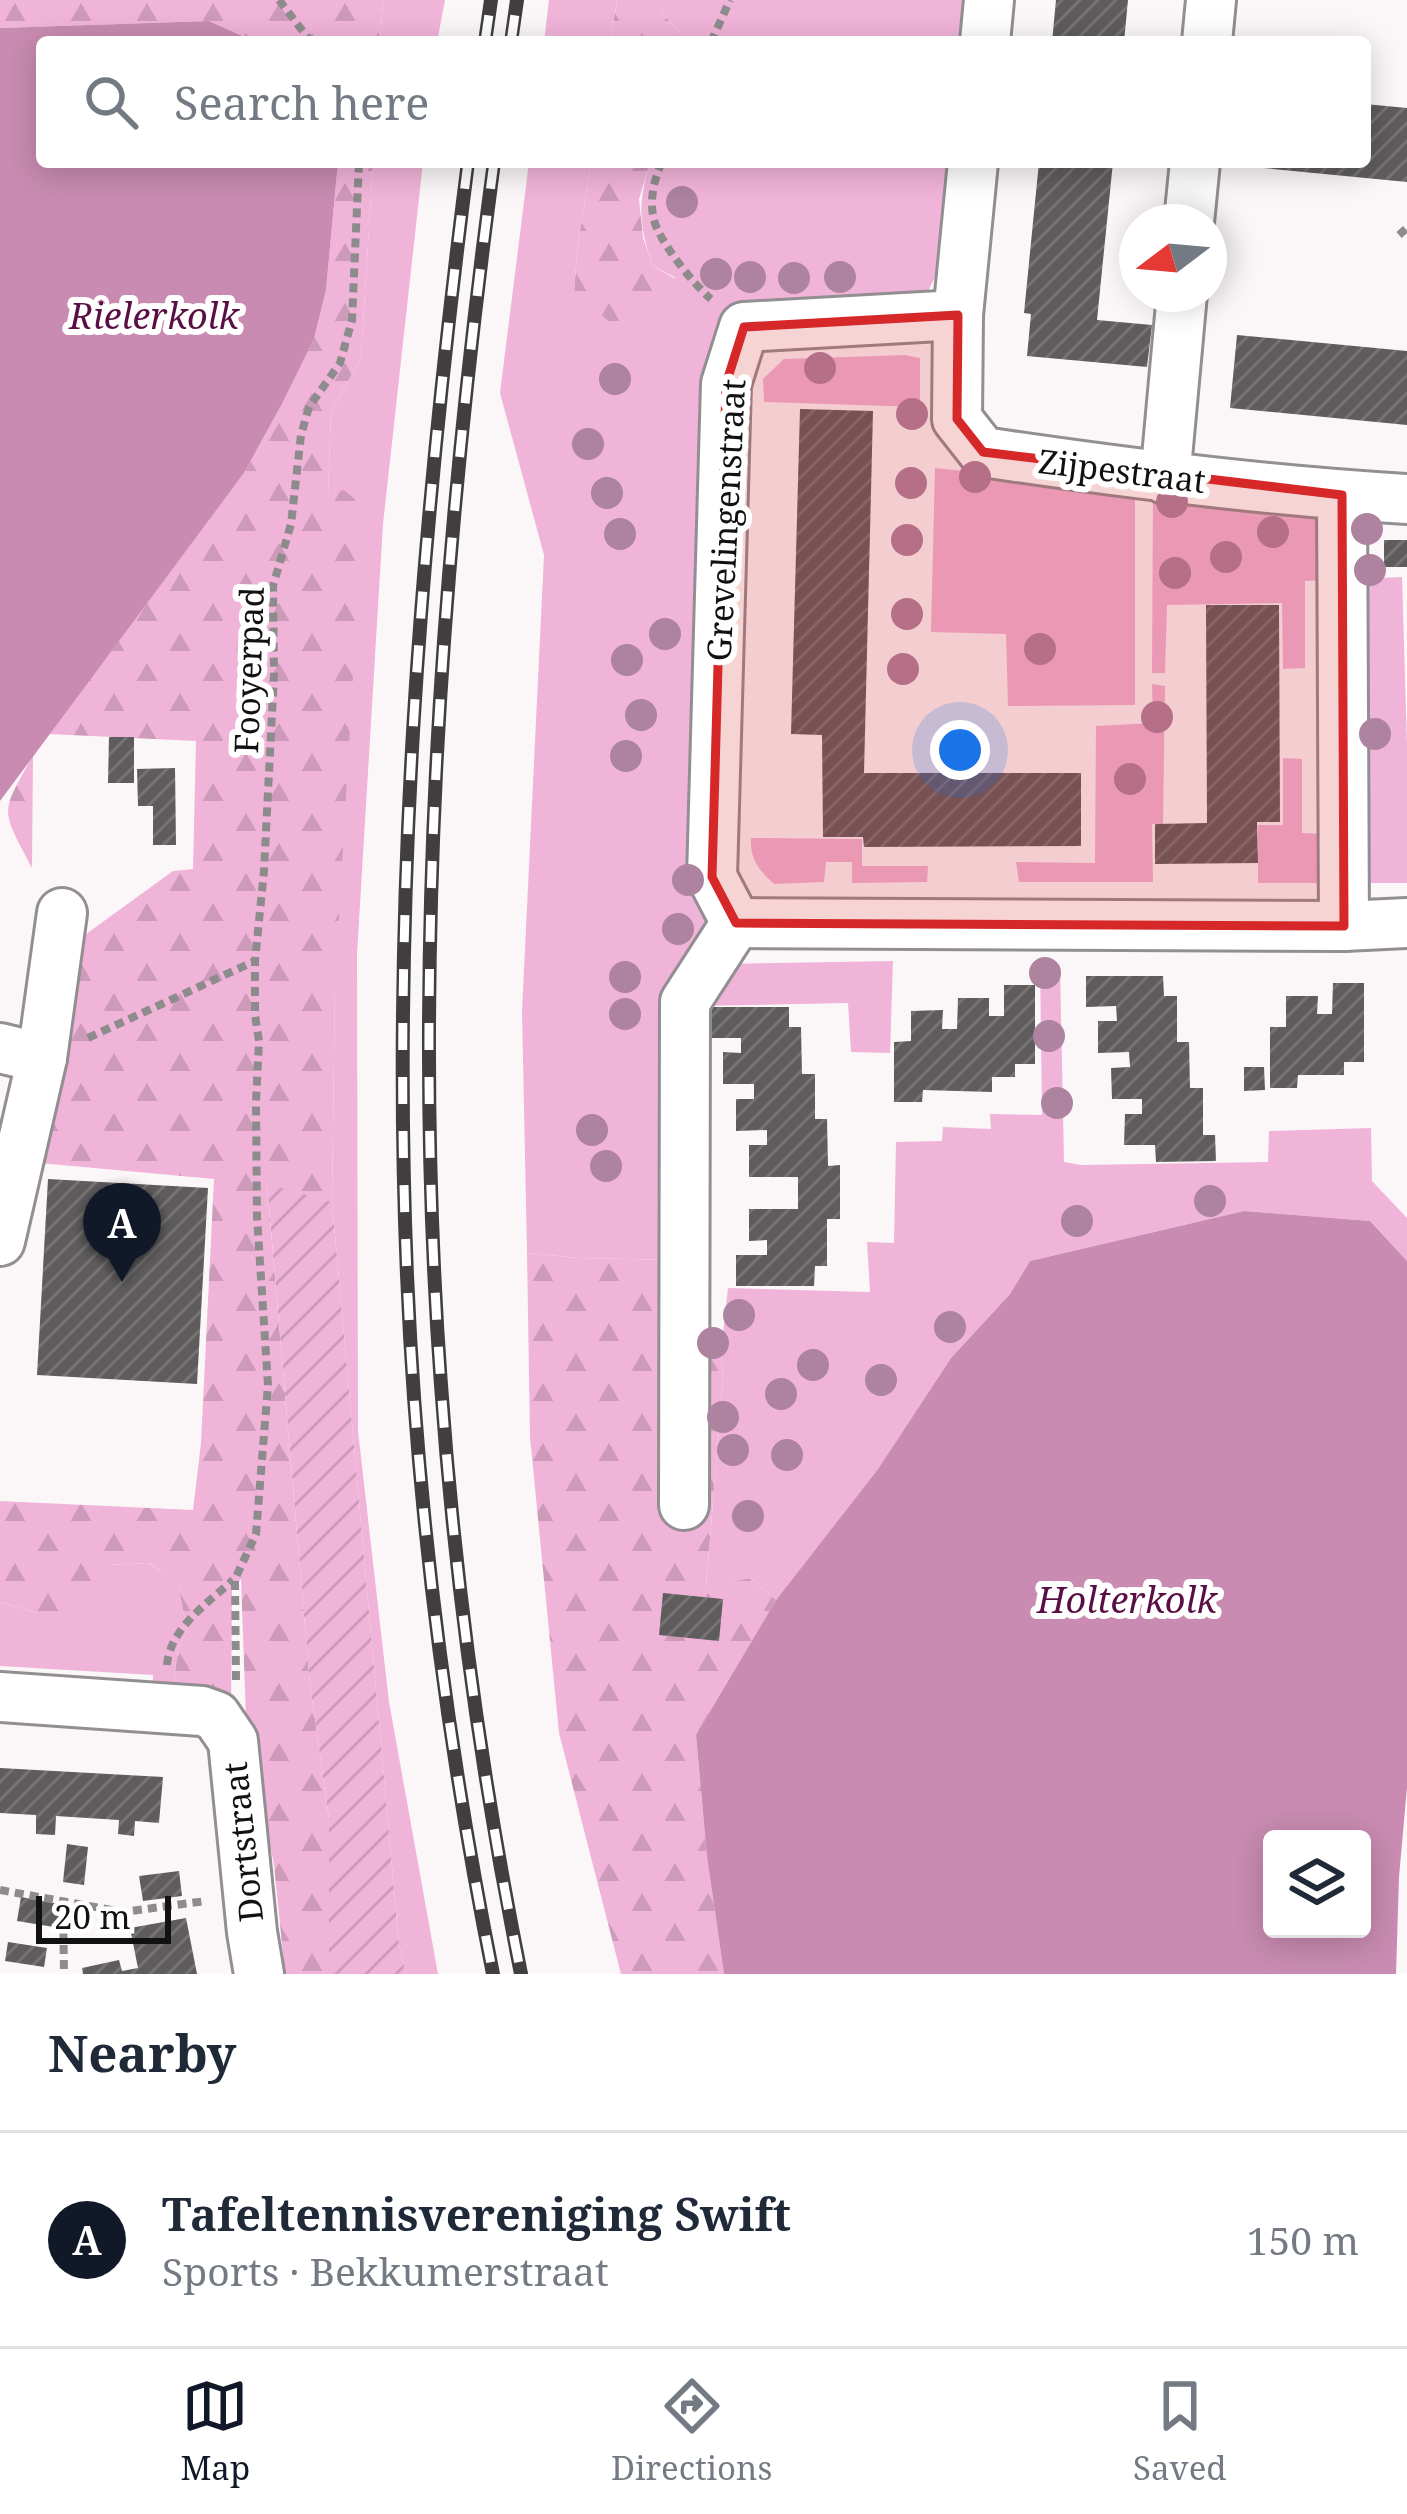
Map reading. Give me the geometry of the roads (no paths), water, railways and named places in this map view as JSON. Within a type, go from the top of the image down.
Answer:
[{"type":"street","points":[[986,36],[989,0]]},
{"type":"street","points":[[1208,36],[1211,0]]},
{"type":"street","name":"Zijpestraat","points":[[972,168],[958,315],[957,419],[983,452],[1165,478],[1407,499]]},
{"type":"street","points":[[1192,204],[1194,168]]},
{"type":"street","points":[[1165,478],[1180,312]]},
{"type":"street","name":"Grevelingenstraat","points":[[736,922],[712,877],[727,384],[744,327],[958,315]]},
{"type":"street","points":[[1342,495],[1344,926]]},
{"type":"street","points":[[0,1241],[21,1053],[62,913]]},
{"type":"street","points":[[684,1505],[685,1002],[736,922],[1407,923]]},
{"type":"street","name":"Dortstraat","points":[[0,1697],[202,1711],[215,1716],[233,1742],[259,1974]]},
{"type":"water","name":"Rielerkolk","points":[[209,21],[243,36],[36,36],[36,168],[337,168],[326,290],[314,339],[283,402],[244,473],[0,801],[0,28]]},
{"type":"water","name":"Holterkolk","points":[[1244,1211],[1370,1221],[1407,1261],[1407,1787],[1396,1974],[724,1974],[696,1735],[776,1600],[878,1469],[951,1358],[1010,1294],[1030,1261]]},
{"type":"railway","points":[[486,36],[491,0]]},
{"type":"railway","points":[[512,36],[517,0]]},
{"type":"railway","points":[[467,168],[436,439],[414,717],[403,996],[403,1136],[412,1363],[426,1539],[448,1714],[493,1974]]},
{"type":"railway","points":[[493,168],[446,619],[430,926],[429,1079],[432,1232],[454,1533],[482,1755],[521,1974]]},
{"type":"place","name":"Tafeltennisvereniging Swift","points":[[122,1282]]}]
